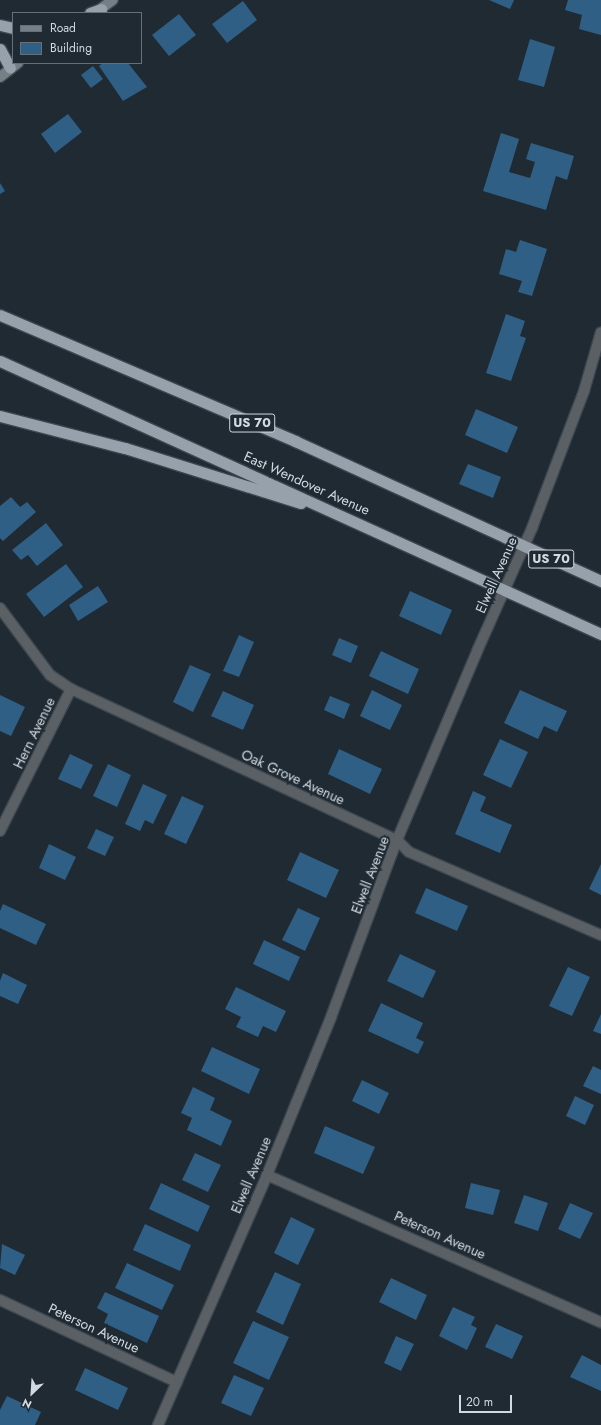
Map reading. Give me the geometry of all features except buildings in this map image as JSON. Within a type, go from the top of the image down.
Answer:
[{"type":"highway","points":[[0,24],[12,28]]},
{"type":"highway","points":[[0,50],[12,64]]},
{"type":"highway","name":"US 70","points":[[0,315],[295,441],[601,581]]},
{"type":"highway","name":"East Wendover Avenue","points":[[0,361],[601,634]]},
{"type":"highway","points":[[0,416],[125,448],[346,517]]},
{"type":"main road","points":[[95,12],[113,0]]},
{"type":"main road","points":[[0,77],[14,66]]},
{"type":"street","name":"Elwell Avenue","points":[[158,1425],[267,1175],[331,1017],[397,840],[504,590],[524,547],[564,447],[601,332]]},
{"type":"street","name":"Oak Grove Avenue","points":[[0,608],[50,676],[71,689],[397,840],[409,852],[601,935]]},
{"type":"street","name":"Hern Avenue","points":[[0,831],[71,689]]},
{"type":"street","name":"Peterson Avenue","points":[[267,1175],[601,1322]]},
{"type":"street","name":"Peterson Avenue","points":[[0,1300],[177,1382]]}]
